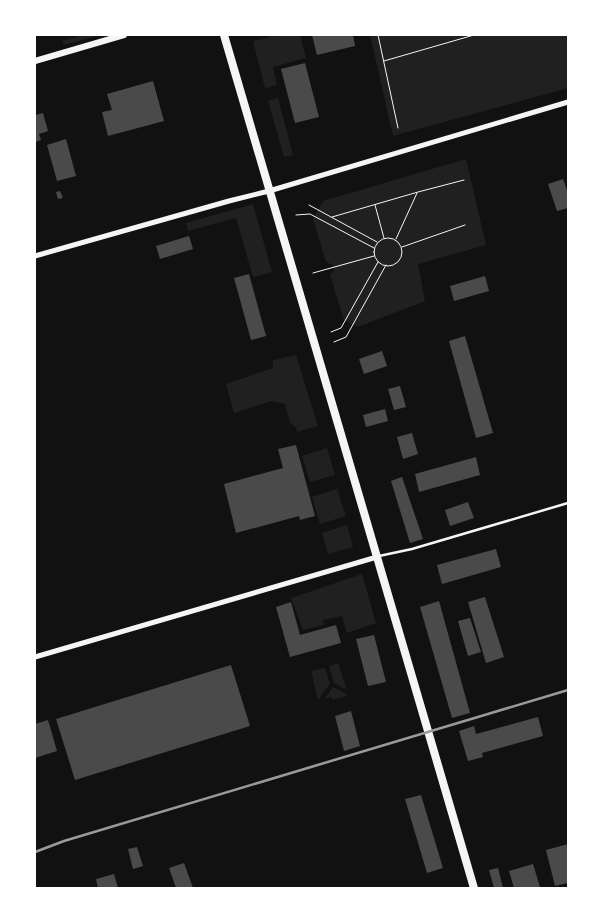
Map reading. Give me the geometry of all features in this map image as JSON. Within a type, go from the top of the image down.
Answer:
[{"type":"main road","points":[[224,35],[474,888]]},
{"type":"street","points":[[35,61],[124,35]]},
{"type":"street","points":[[35,256],[229,200],[269,191],[568,102]]},
{"type":"street","points":[[35,657],[377,557]]},
{"type":"lane","points":[[377,557],[412,549],[568,503]]},
{"type":"path","points":[[378,35],[398,128]]},
{"type":"path","points":[[383,61],[474,35]]},
{"type":"path","points":[[332,217],[464,180]]},
{"type":"path","points":[[396,240],[418,192]]},
{"type":"path","points":[[374,204],[384,238]]},
{"type":"path","points":[[309,205],[378,242]]},
{"type":"path","points":[[296,215],[310,214],[315,216],[374,248]]},
{"type":"path","points":[[401,247],[465,225]]},
{"type":"path","points":[[384,238],[396,240],[401,247],[402,254],[397,262],[386,265],[378,261],[374,248],[378,242],[384,238]]},
{"type":"path","points":[[314,274],[375,256]]},
{"type":"path","points":[[331,332],[341,328],[378,261]]},
{"type":"path","points":[[334,342],[346,337],[386,265]]},
{"type":"shaded area","points":[[84,35],[100,35],[64,45],[62,41]]},
{"type":"shaded area","points":[[276,35],[300,35],[306,58],[273,67],[277,85],[265,88],[253,41]]},
{"type":"shaded area","points":[[370,35],[568,35],[568,88],[393,136]]},
{"type":"shaded area","points":[[278,98],[293,155],[284,157],[268,101]]},
{"type":"shaded area","points":[[466,159],[486,245],[418,264],[425,301],[358,327],[344,320],[330,275],[334,270],[333,265],[326,262],[313,219],[323,201]]},
{"type":"shaded area","points":[[253,204],[272,272],[253,277],[236,218],[188,231],[186,223]]},
{"type":"shaded area","points":[[296,355],[318,426],[297,432],[296,427],[290,423],[285,404],[272,401],[234,413],[226,384],[273,368],[273,360]]},
{"type":"shaded area","points":[[327,448],[335,475],[310,482],[302,456]]},
{"type":"shaded area","points":[[337,489],[346,516],[320,524],[312,497]]},
{"type":"shaded area","points":[[347,525],[353,547],[328,554],[322,533]]},
{"type":"shaded area","points":[[362,574],[376,623],[347,633],[342,616],[323,620],[324,625],[303,630],[291,598]]},
{"type":"shaded area","points":[[338,663],[347,690],[334,683],[329,666]]},
{"type":"shaded area","points":[[325,668],[330,684],[318,700],[311,671]]},
{"type":"shaded area","points":[[333,687],[348,695],[333,700],[331,697],[324,699]]},
{"type":"building","points":[[312,35],[353,35],[355,46],[317,55]]},
{"type":"building","points":[[305,63],[319,117],[295,123],[281,69]]},
{"type":"building","points":[[153,81],[164,121],[108,136],[102,112],[112,110],[107,94]]},
{"type":"building","points":[[43,113],[48,131],[39,134],[41,140],[35,142],[35,115]]},
{"type":"building","points":[[66,139],[76,176],[57,181],[47,145]]},
{"type":"building","points":[[563,179],[568,193],[568,208],[557,211],[548,184]]},
{"type":"building","points":[[60,191],[63,198],[58,199],[56,192]]},
{"type":"building","points":[[189,236],[193,249],[160,259],[156,246]]},
{"type":"building","points":[[249,274],[266,336],[251,340],[234,278]]},
{"type":"building","points":[[485,276],[489,291],[454,301],[450,286]]},
{"type":"building","points":[[465,336],[493,433],[476,438],[449,341]]},
{"type":"building","points":[[382,351],[387,366],[364,374],[359,359]]},
{"type":"building","points":[[400,386],[406,407],[394,410],[388,389]]},
{"type":"building","points":[[385,409],[388,421],[366,427],[363,415]]},
{"type":"building","points":[[412,433],[418,454],[403,459],[397,437]]},
{"type":"building","points":[[296,445],[315,516],[300,520],[299,516],[236,533],[224,484],[283,468],[278,449]]},
{"type":"building","points":[[476,457],[480,475],[419,492],[415,474]]},
{"type":"building","points":[[402,477],[423,539],[410,543],[391,481]]},
{"type":"building","points":[[468,502],[474,518],[450,526],[445,510]]},
{"type":"building","points":[[496,549],[501,567],[442,584],[437,565]]},
{"type":"building","points":[[485,597],[504,657],[486,663],[468,602]]},
{"type":"building","points":[[439,601],[470,713],[452,718],[420,607]]},
{"type":"building","points":[[291,602],[300,635],[336,625],[341,643],[290,657],[276,607]]},
{"type":"building","points":[[470,618],[481,652],[468,656],[458,621]]},
{"type":"building","points":[[374,635],[386,682],[368,686],[356,639]]},
{"type":"building","points":[[231,665],[250,726],[75,780],[56,719]]},
{"type":"building","points":[[351,711],[360,746],[344,751],[335,716]]},
{"type":"building","points":[[538,717],[543,736],[482,753],[483,757],[468,761],[459,731],[474,726],[476,734]]},
{"type":"building","points":[[48,720],[57,751],[35,758],[35,724]]},
{"type":"building","points":[[421,795],[443,868],[427,873],[405,799]]},
{"type":"building","points":[[568,844],[568,883],[555,886],[546,850]]},
{"type":"building","points":[[137,847],[143,866],[133,869],[128,849]]},
{"type":"building","points":[[184,863],[193,888],[176,888],[169,868]]},
{"type":"building","points":[[533,864],[540,887],[514,888],[509,871]]},
{"type":"building","points":[[498,868],[503,888],[494,888],[489,870]]},
{"type":"building","points":[[114,874],[118,888],[98,888],[96,879]]},
{"type":"railway","points":[[35,852],[64,841],[568,690]]}]
